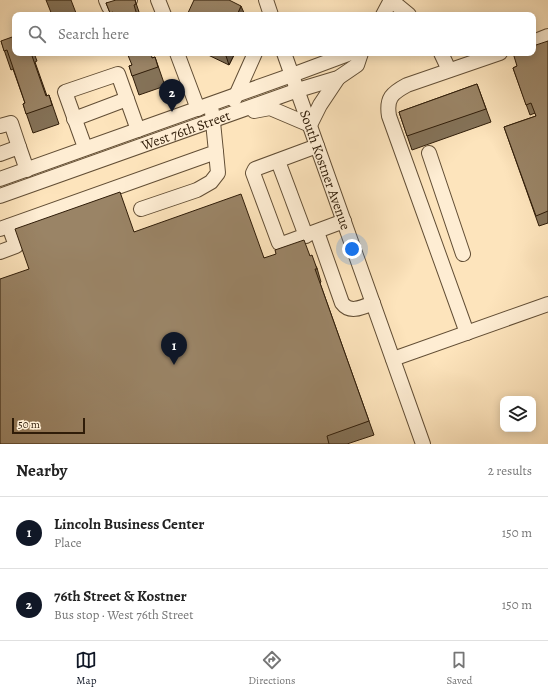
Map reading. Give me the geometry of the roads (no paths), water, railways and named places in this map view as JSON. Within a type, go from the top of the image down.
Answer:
[{"type":"street","points":[[106,0],[108,7],[130,0]]},
{"type":"street","points":[[158,0],[163,12]]},
{"type":"street","points":[[266,0],[270,12]]},
{"type":"street","points":[[385,12],[391,0],[405,12]]},
{"type":"street","points":[[536,41],[548,36]]},
{"type":"street","points":[[179,56],[198,109]]},
{"type":"street","points":[[228,115],[254,56]]},
{"type":"street","name":"South Kostner Avenue","points":[[285,56],[423,444]]},
{"type":"street","name":"West 76th Street","points":[[0,179],[213,104],[343,56]]},
{"type":"street","name":"West 76th Street","points":[[0,196],[298,90],[338,78],[357,66],[361,56]]},
{"type":"street","points":[[443,56],[450,70]]},
{"type":"street","points":[[466,332],[387,107],[390,97],[396,91],[407,85],[491,56]]},
{"type":"street","points":[[83,142],[65,92],[118,74],[138,130]]},
{"type":"street","points":[[228,115],[270,108],[310,125],[320,105],[338,78]]},
{"type":"street","points":[[74,118],[127,99]]},
{"type":"street","points":[[140,209],[197,190],[211,182],[218,173],[212,121],[213,104]]},
{"type":"street","points":[[0,126],[11,123],[27,170]]},
{"type":"street","points":[[317,146],[256,169],[253,173],[280,244],[312,234],[344,221]]},
{"type":"street","points":[[0,154],[19,147]]},
{"type":"street","points":[[0,252],[16,246],[4,228],[216,152]]},
{"type":"street","points":[[429,153],[463,254]]},
{"type":"street","points":[[278,161],[342,303],[347,308],[355,309],[373,304]]},
{"type":"street","points":[[393,359],[548,304]]},
{"type":"place","name":"76th Street & Kostner","points":[[172,112]]},
{"type":"place","name":"Lincoln Business Center","points":[[174,365]]}]
